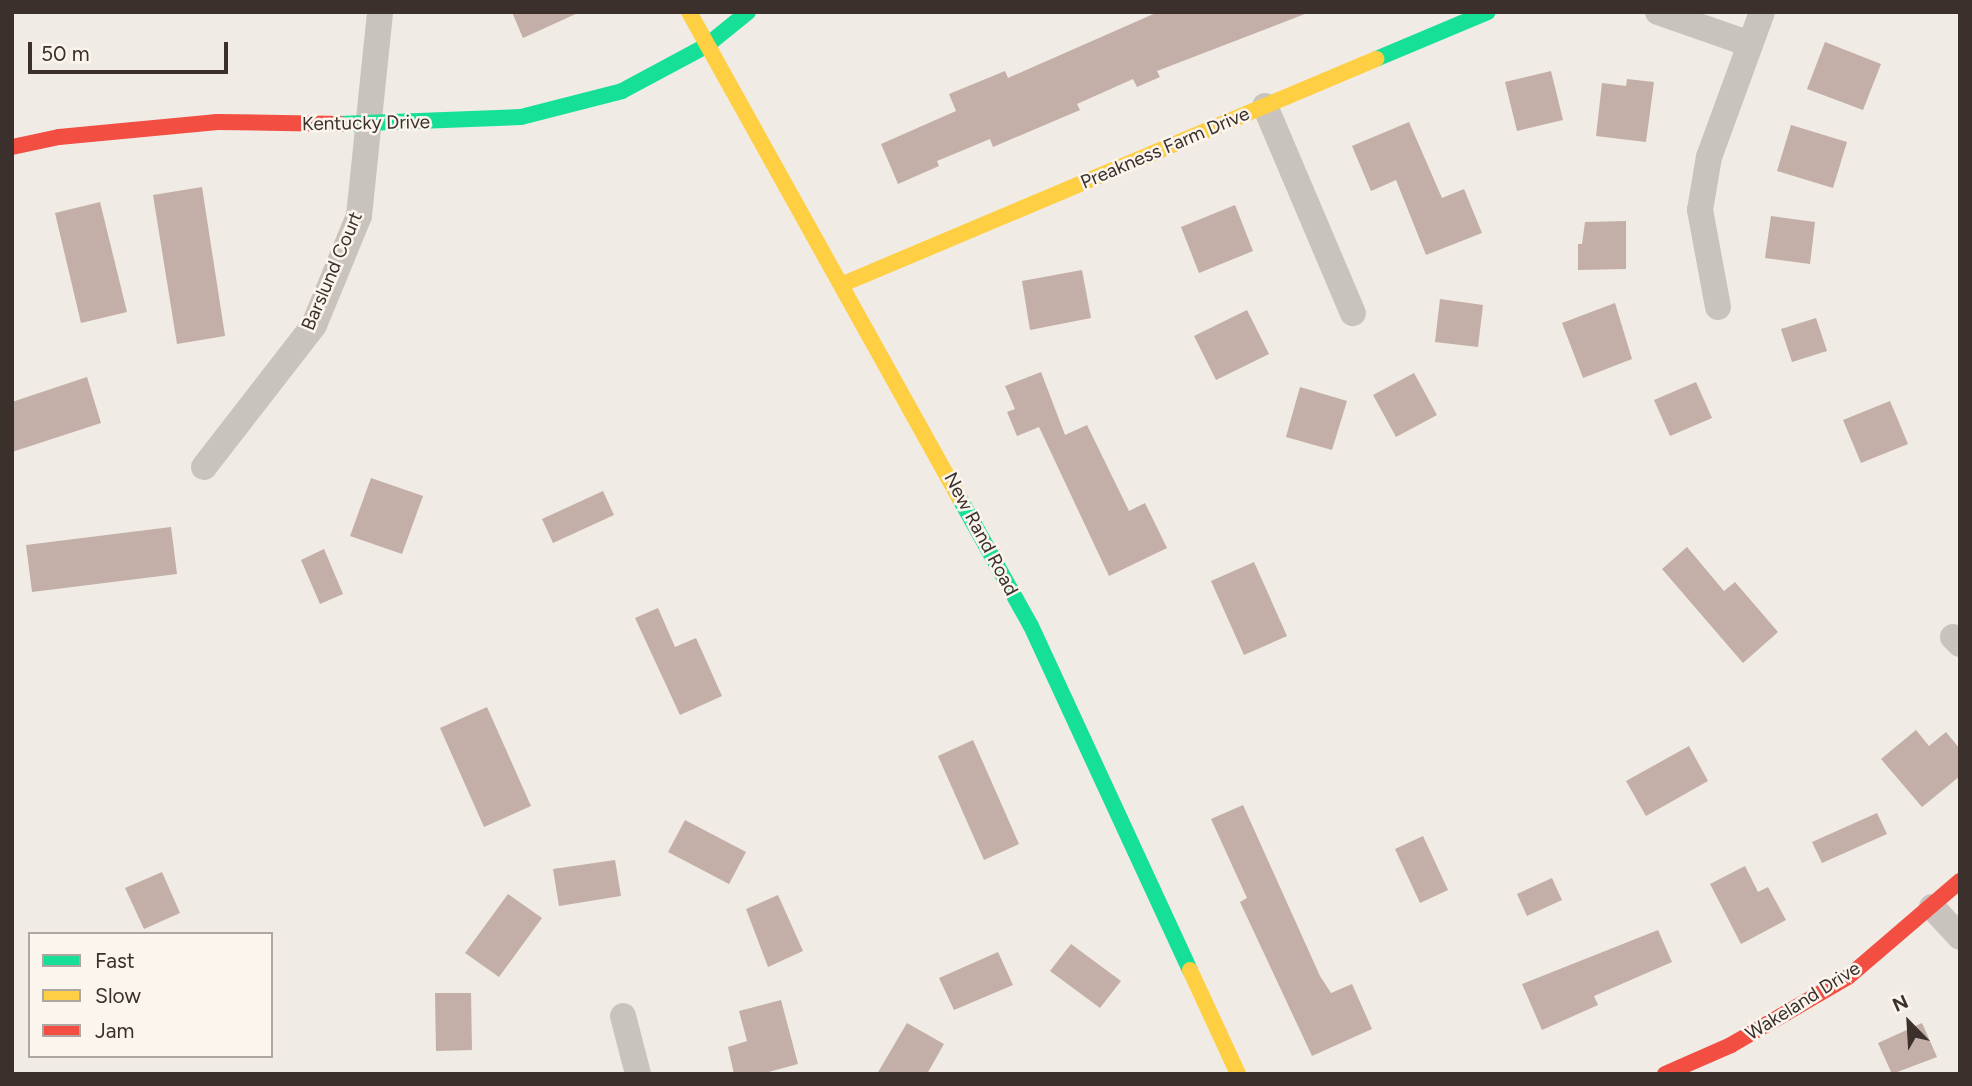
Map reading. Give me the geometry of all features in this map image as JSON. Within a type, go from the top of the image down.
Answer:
[{"type":"street","name":"Barslund Court","points":[[204,467],[314,325],[359,216],[380,12]]},
{"type":"street","name":"New Rand Road","points":[[689,12],[843,284],[1031,626],[1238,1074]]},
{"type":"street","name":"Kentucky Drive","points":[[12,147],[59,137],[217,122],[368,125],[521,117],[622,91],[706,46],[748,12]]},
{"type":"street","name":"Preakness Farm Drive","points":[[843,284],[1488,12]]},
{"type":"street","points":[[1658,12],[1750,44]]},
{"type":"street","points":[[1718,307],[1700,211],[1709,157],[1762,12]]},
{"type":"street","points":[[1265,106],[1353,313]]},
{"type":"street","name":"Wakeland Drive","points":[[1665,1074],[1731,1045],[1848,977],[1960,881]]},
{"type":"street","points":[[1932,907],[1960,937]]},
{"type":"street","points":[[623,1016],[638,1074]]},
{"type":"building","points":[[512,12],[580,12],[523,38]]},
{"type":"building","points":[[1158,12],[1310,12],[1157,71],[1160,77],[1137,87],[1133,79],[1077,104],[1080,110],[993,147],[990,139],[937,161],[939,166],[898,184],[881,144],[956,111],[949,94],[1005,71],[1008,78]]},
{"type":"building","points":[[1825,42],[1881,64],[1863,110],[1807,89]]},
{"type":"building","points":[[1551,71],[1563,120],[1517,131],[1505,82]]},
{"type":"building","points":[[1627,79],[1654,82],[1646,142],[1596,136],[1602,83],[1626,86]]},
{"type":"building","points":[[1409,122],[1442,198],[1464,189],[1482,233],[1426,255],[1396,180],[1371,191],[1352,146]]},
{"type":"building","points":[[1791,125],[1847,142],[1833,188],[1777,171]]},
{"type":"building","points":[[202,187],[225,336],[177,344],[153,195]]},
{"type":"building","points":[[100,202],[127,312],[81,323],[55,213]]},
{"type":"building","points":[[1235,205],[1253,251],[1199,273],[1181,227]]},
{"type":"building","points":[[1771,216],[1815,222],[1810,264],[1765,258]]},
{"type":"building","points":[[1626,221],[1626,269],[1578,270],[1578,244],[1582,244],[1585,222]]},
{"type":"building","points":[[1082,270],[1091,318],[1030,330],[1022,281]]},
{"type":"building","points":[[1440,299],[1483,305],[1478,347],[1435,342]]},
{"type":"building","points":[[1615,303],[1632,359],[1583,378],[1562,323]]},
{"type":"building","points":[[1247,310],[1269,354],[1216,380],[1194,336]]},
{"type":"building","points":[[1816,318],[1827,351],[1792,362],[1781,329]]},
{"type":"building","points":[[1041,372],[1065,435],[1087,425],[1129,511],[1145,503],[1167,548],[1109,576],[1039,427],[1017,436],[1007,412],[1015,409],[1005,386]]},
{"type":"building","points":[[1414,373],[1437,415],[1396,437],[1373,395]]},
{"type":"building","points":[[87,377],[101,423],[12,452],[12,402]]},
{"type":"building","points":[[1696,382],[1712,418],[1670,436],[1654,400]]},
{"type":"building","points":[[1300,387],[1347,401],[1332,450],[1286,437]]},
{"type":"building","points":[[1890,401],[1908,444],[1861,463],[1843,420]]},
{"type":"building","points":[[371,478],[423,496],[402,554],[350,536]]},
{"type":"building","points":[[603,491],[614,515],[553,543],[542,519]]},
{"type":"building","points":[[171,527],[177,574],[32,592],[26,545]]},
{"type":"building","points":[[1687,547],[1724,591],[1735,582],[1778,632],[1743,663],[1662,569]]},
{"type":"building","points":[[324,549],[343,594],[320,604],[301,560]]},
{"type":"building","points":[[1254,562],[1287,636],[1244,655],[1211,581]]},
{"type":"building","points":[[658,608],[675,647],[696,638],[722,696],[680,715],[635,618]]},
{"type":"building","points":[[487,707],[531,806],[484,827],[440,728]]},
{"type":"building","points":[[1916,730],[1929,746],[1946,732],[1960,749],[1960,776],[1922,807],[1881,759]]},
{"type":"building","points":[[973,740],[1019,844],[984,860],[938,756]]},
{"type":"building","points":[[1689,746],[1708,781],[1646,816],[1626,781]]},
{"type":"building","points":[[1243,805],[1320,976],[1331,993],[1352,984],[1372,1029],[1312,1056],[1240,902],[1247,898],[1211,819]]},
{"type":"building","points":[[1877,813],[1887,834],[1822,863],[1812,842]]},
{"type":"building","points":[[685,820],[746,852],[729,884],[668,852]]},
{"type":"building","points":[[1423,836],[1448,890],[1420,903],[1395,849]]},
{"type":"building","points":[[615,860],[621,896],[559,906],[553,869]]},
{"type":"building","points":[[1745,866],[1758,892],[1768,887],[1786,920],[1741,944],[1710,884]]},
{"type":"building","points":[[162,872],[180,913],[144,929],[125,888]]},
{"type":"building","points":[[1552,878],[1562,900],[1527,916],[1517,894]]},
{"type":"building","points":[[508,894],[542,918],[499,977],[465,953]]},
{"type":"building","points":[[778,895],[803,951],[768,967],[746,909]]},
{"type":"building","points":[[1658,930],[1672,962],[1594,996],[1598,1005],[1542,1030],[1522,984]]},
{"type":"building","points":[[1071,944],[1121,981],[1100,1008],[1050,971]]},
{"type":"building","points":[[998,952],[1013,985],[954,1010],[939,978]]},
{"type":"building","points":[[435,993],[471,993],[472,1050],[436,1051]]},
{"type":"building","points":[[781,1000],[798,1064],[761,1074],[734,1074],[728,1047],[747,1041],[739,1011]]},
{"type":"building","points":[[907,1023],[944,1044],[927,1074],[877,1074]]},
{"type":"building","points":[[1922,1023],[1937,1057],[1892,1074],[1878,1043]]},
{"type":"traffic: fast","points":[[340,124],[521,117],[622,91],[706,46],[748,12]]},
{"type":"traffic: fast","points":[[1376,59],[1488,12]]},
{"type":"traffic: fast","points":[[960,499],[1031,626],[1190,970]]},
{"type":"traffic: slow","points":[[689,12],[960,499]]},
{"type":"traffic: slow","points":[[843,284],[1376,59]]},
{"type":"traffic: slow","points":[[1190,970],[1238,1074]]},
{"type":"traffic: jam","points":[[12,147],[59,137],[217,122],[340,124]]},
{"type":"traffic: jam","points":[[1665,1074],[1731,1045],[1848,977],[1960,881]]}]
